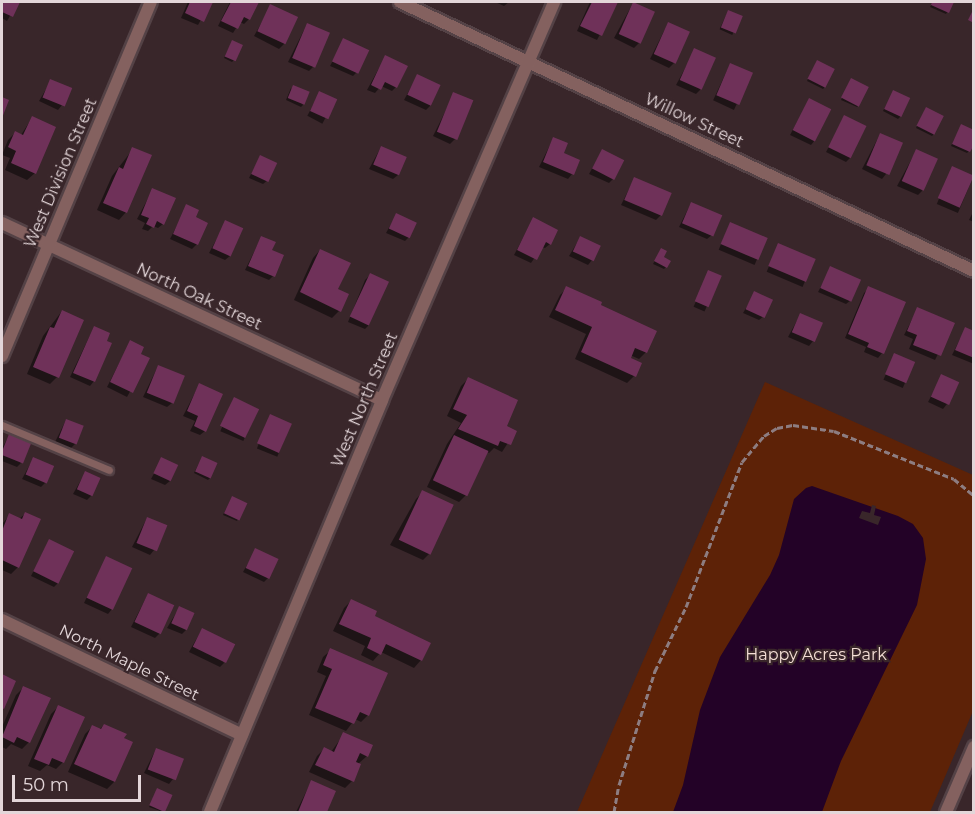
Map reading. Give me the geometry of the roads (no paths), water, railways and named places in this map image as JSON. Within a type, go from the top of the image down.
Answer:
[{"type":"street","name":"West Division Street","points":[[2,356],[151,2]]},
{"type":"street","name":"Willow Street","points":[[400,2],[974,270]]},
{"type":"street","name":"West North Street","points":[[210,813],[382,400],[526,61],[554,2]]},
{"type":"street","name":"North Oak Street","points":[[2,223],[382,400]]},
{"type":"street","name":"North Maple Street","points":[[2,620],[242,735]]},
{"type":"street","points":[[946,813],[974,747]]},
{"type":"lane","points":[[2,425],[109,470]]},
{"type":"park label","name":"Happy Acres Park","points":[[816,655]]}]
